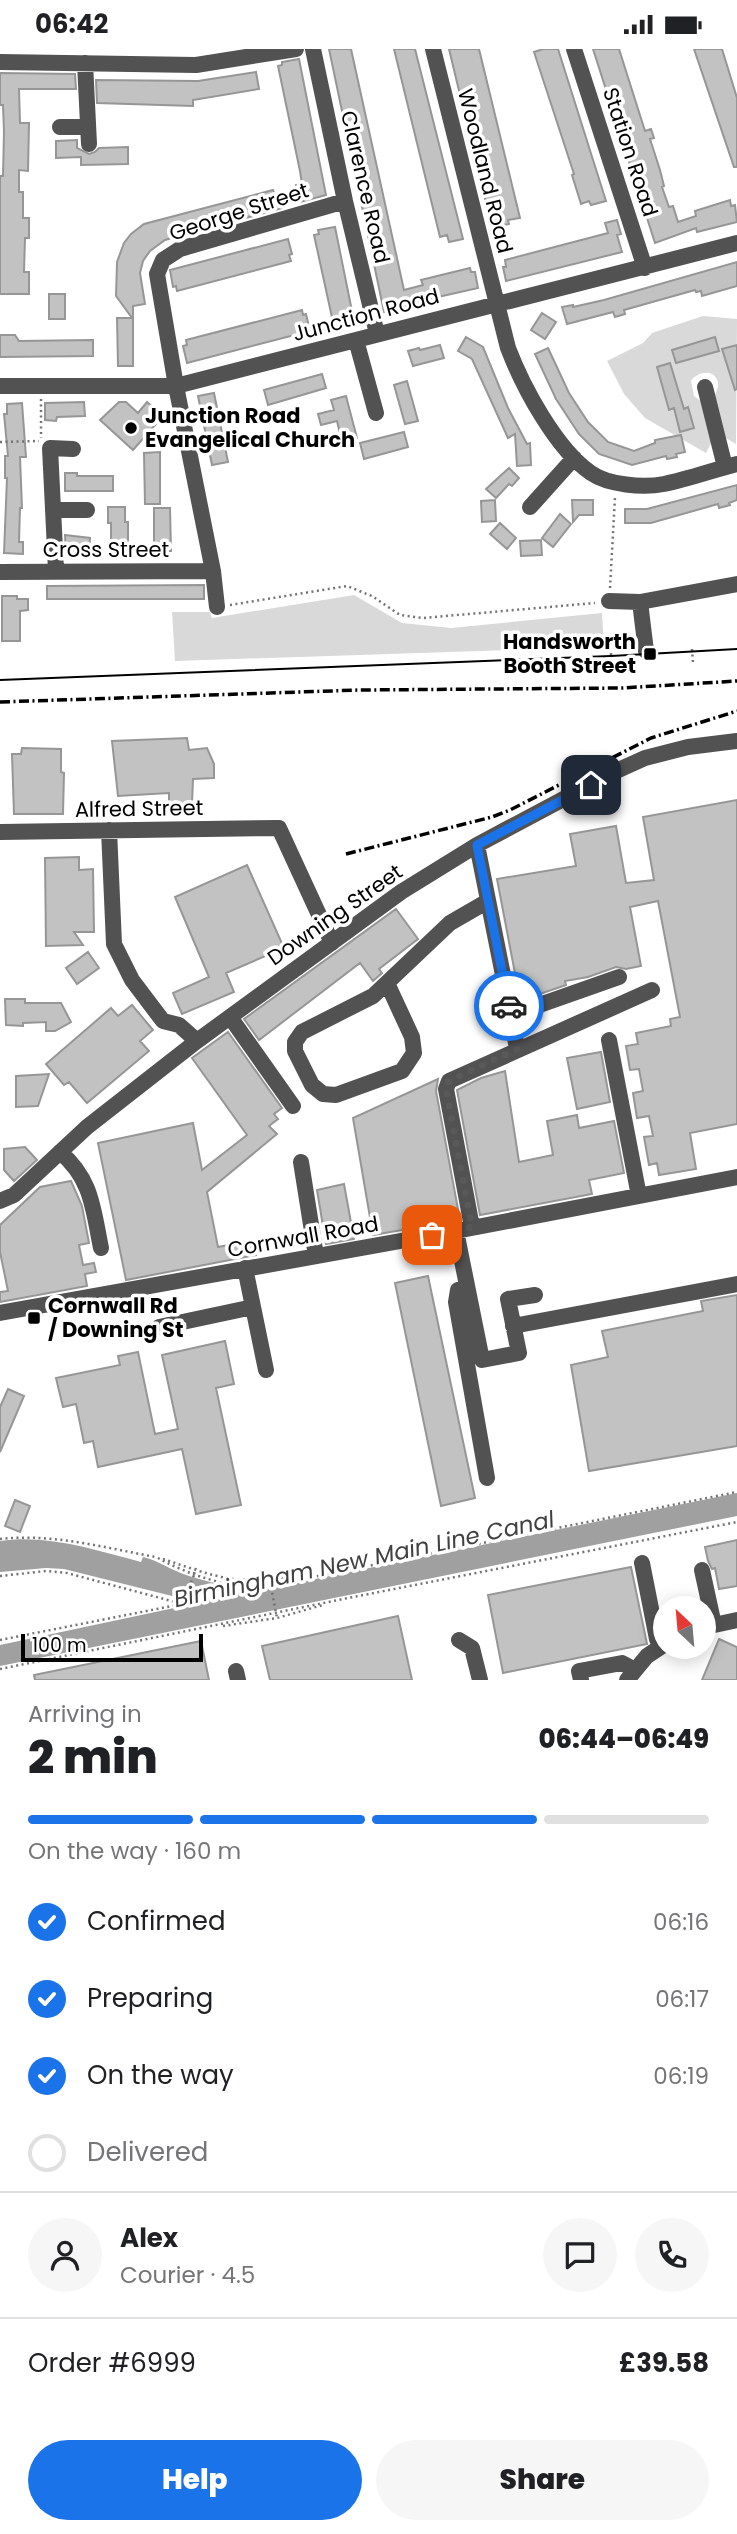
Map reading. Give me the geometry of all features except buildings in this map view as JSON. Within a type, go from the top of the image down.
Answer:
[{"type":"street","points":[[0,62],[85,63],[136,57],[196,65],[296,49]]},
{"type":"street","name":"Clarence Road","points":[[313,49],[377,334]]},
{"type":"street","name":"Woodland Road","points":[[433,49],[508,348],[517,374],[536,407],[573,458]]},
{"type":"street","name":"Station Road","points":[[574,49],[645,268]]},
{"type":"street","points":[[85,63],[89,144]]},
{"type":"street","points":[[60,127],[87,127]]},
{"type":"street","name":"George Street","points":[[217,607],[213,571],[157,274],[163,260],[180,249],[345,201]]},
{"type":"street","name":"Junction Road","points":[[0,386],[176,386],[737,243]]},
{"type":"street","points":[[356,340],[376,413]]},
{"type":"street","points":[[530,507],[573,458],[591,473],[616,483],[662,485],[731,465],[705,387]]},
{"type":"street","points":[[56,570],[50,448],[73,449]]},
{"type":"street","points":[[53,510],[87,510]]},
{"type":"street","name":"Cross Street","points":[[0,572],[213,571]]},
{"type":"street","points":[[609,601],[640,602],[737,584]]},
{"type":"street","points":[[640,602],[646,651]]},
{"type":"street","name":"Downing Street","points":[[0,1201],[14,1195],[86,1127],[197,1041],[401,892],[477,845],[547,814],[614,772],[645,758],[688,747],[737,741]]},
{"type":"street","name":"Alfred Street","points":[[0,832],[279,828],[332,943]]},
{"type":"street","points":[[110,830],[114,944],[132,980],[163,1021],[178,1025],[197,1041]]},
{"type":"street","points":[[477,845],[517,1049]]},
{"type":"street","points":[[387,983],[412,1037],[414,1053],[402,1071],[336,1095],[323,1094],[312,1085],[295,1051],[295,1042],[302,1032],[373,996],[450,923],[488,901]]},
{"type":"street","points":[[511,1015],[619,977]]},
{"type":"street","points":[[535,1294],[508,1299],[519,1353],[482,1360],[467,1286],[464,1229],[446,1089],[449,1081],[652,990]]},
{"type":"street","points":[[230,1017],[293,1106]]},
{"type":"street","points":[[609,1039],[639,1196]]},
{"type":"street","points":[[60,1152],[74,1164],[86,1184],[101,1248]]},
{"type":"street","points":[[302,1162],[316,1256]]},
{"type":"street","name":"Cornwall Road","points":[[0,1313],[737,1177]]},
{"type":"street","points":[[245,1268],[266,1370]]},
{"type":"street","points":[[513,1325],[737,1284]]},
{"type":"street","points":[[467,1286],[458,1290],[456,1303],[487,1478]]},
{"type":"street","points":[[159,1327],[253,1307]]},
{"type":"street","points":[[642,1563],[653,1619]]},
{"type":"street","points":[[702,1570],[705,1596]]},
{"type":"street","points":[[716,1624],[737,1620]]},
{"type":"street","points":[[459,1640],[472,1648],[480,1680]]},
{"type":"street","points":[[581,1680],[579,1671],[622,1663],[631,1675],[653,1654]]},
{"type":"path","points":[[0,442],[42,441],[41,387]]},
{"type":"path","points":[[217,607],[347,586],[372,596],[400,615],[423,618],[609,601],[616,483]]},
{"type":"path","points":[[692,649],[693,663]]},
{"type":"path","points":[[611,653],[611,666]]},
{"type":"path","points":[[158,1558],[178,1569],[231,1584],[263,1587],[737,1492]]},
{"type":"path","points":[[0,1669],[687,1530],[737,1523]]},
{"type":"path","points":[[0,1539],[43,1538],[158,1558],[233,1579],[303,1579]]},
{"type":"path","points":[[183,1603],[196,1569]]},
{"type":"path","points":[[0,1576],[46,1571],[67,1573],[183,1603]]},
{"type":"path","points":[[231,1584],[233,1579]]},
{"type":"path","points":[[270,1581],[277,1618]]},
{"type":"path","points":[[197,1630],[277,1618],[343,1599]]},
{"type":"path","points":[[0,1640],[183,1603]]},
{"type":"shaded area","points":[[703,316],[737,319],[736,444],[724,437],[716,413],[716,378],[705,373],[697,375],[691,381],[694,396],[703,403],[713,439],[706,453],[645,418],[624,394],[607,361],[643,343],[652,333]]},
{"type":"shaded area","points":[[354,595],[402,623],[451,628],[602,613],[604,647],[175,661],[172,612],[210,612],[212,618]]},
{"type":"shaded area","points":[[737,1493],[737,1516],[0,1666],[0,1645],[193,1604],[192,1601],[64,1569],[0,1572],[0,1541],[54,1541],[141,1562],[143,1557],[205,1581],[261,1590]]},
{"type":"tram line","points":[[0,680],[737,649]]},
{"type":"railway","points":[[0,702],[360,690],[622,688],[737,681]]},
{"type":"railway","points":[[346,854],[492,817],[651,738],[737,711]]},
{"type":"way so far","points":[[432,1235],[472,1227],[446,1089],[449,1081],[517,1049],[509,1006]]},
{"type":"place","name":"Junction Road Evangelical Church","points":[[131,428]]},
{"type":"place","name":"Handsworth Booth Street","points":[[650,654]]},
{"type":"place","name":"Cornwall Rd / Downing St","points":[[34,1318]]},
{"type":"route","points":[[509,1006],[477,845],[591,785]]},
{"type":"water label","name":"Birmingham New Main Line Canal","points":[[364,1559]]}]
